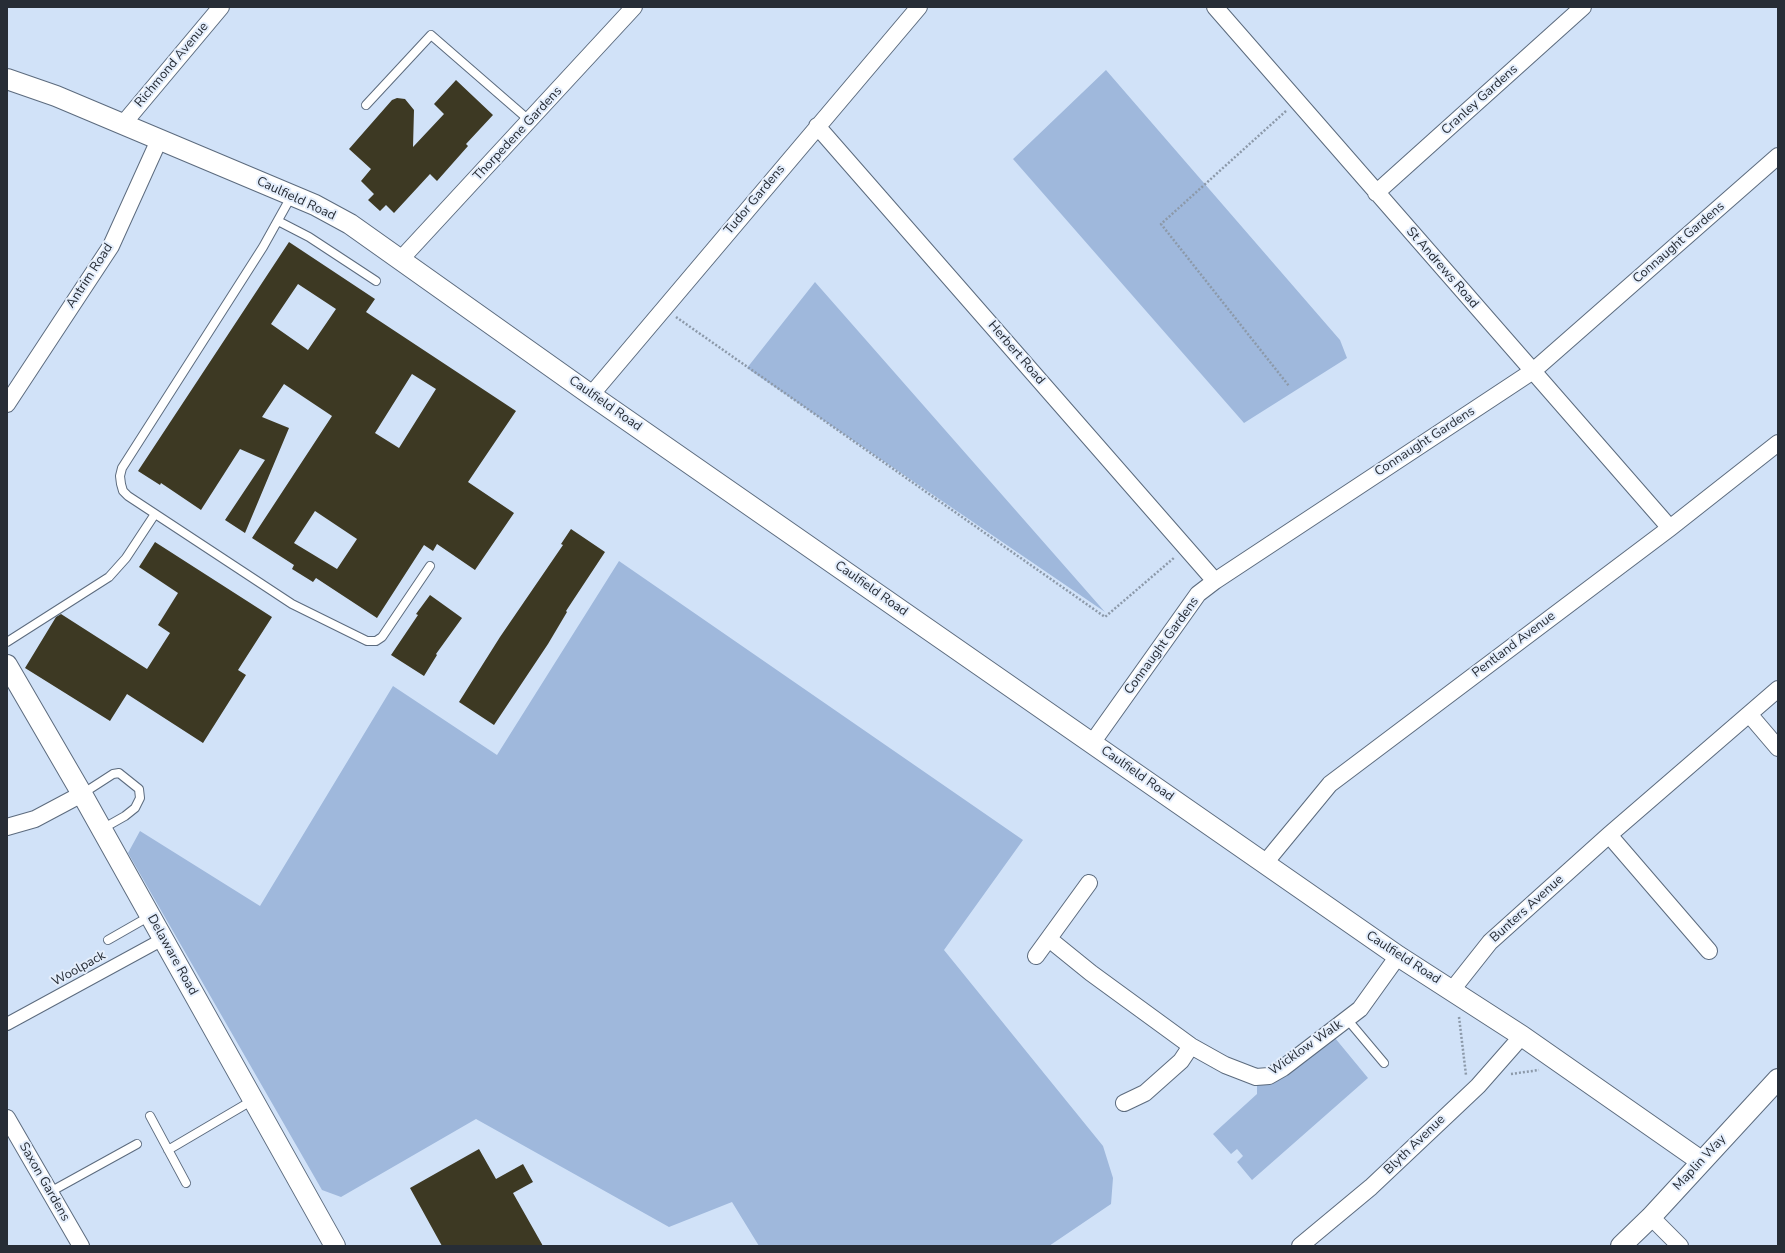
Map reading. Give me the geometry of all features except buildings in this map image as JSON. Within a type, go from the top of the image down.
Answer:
[{"type":"street","name":"Richmond Avenue","points":[[123,124],[221,7]]},
{"type":"street","name":"Thorpedene Gardens","points":[[401,260],[634,7]]},
{"type":"street","name":"Tudor Gardens","points":[[591,395],[920,7]]},
{"type":"street","name":"Cranley Gardens","points":[[1376,193],[1583,7]]},
{"type":"street","name":"St Andrews Road","points":[[1221,9],[1376,193],[1670,528]]},
{"type":"street","name":"Caulfield Road","points":[[7,79],[56,96],[315,204],[350,224],[591,395],[1398,956],[1522,1036],[1701,1161]]},
{"type":"street","name":"Herbert Road","points":[[818,126],[1215,581]]},
{"type":"street","name":"Antrim Road","points":[[7,404],[111,246],[159,140]]},
{"type":"street","name":"Connaught Gardens","points":[[1092,743],[1198,594],[1215,581],[1533,371],[1778,156]]},
{"type":"street","name":"Pentland Avenue","points":[[1265,863],[1330,784],[1670,528],[1778,443]]},
{"type":"street","name":"Delaware Road","points":[[7,665],[102,829],[335,1246]]},
{"type":"street","name":"Bunters Avenue","points":[[1457,993],[1490,942],[1778,689]]},
{"type":"street","points":[[1749,714],[1778,748]]},
{"type":"street","points":[[7,827],[36,819],[82,794]]},
{"type":"street","points":[[1610,835],[1709,951]]},
{"type":"street","points":[[1036,956],[1089,883]]},
{"type":"street","name":"Woolpack","points":[[7,1024],[163,939]]},
{"type":"street","name":"Wicklow Walk","points":[[1049,939],[1091,973],[1191,1046],[1225,1065],[1242,1073],[1256,1077],[1269,1076],[1348,1019],[1360,1008],[1398,956]]},
{"type":"street","name":"Blyth Avenue","points":[[1300,1246],[1371,1187],[1478,1086],[1522,1036]]},
{"type":"street","points":[[1124,1103],[1148,1097],[1182,1061],[1191,1046]]},
{"type":"street","name":"Maplin Way","points":[[1621,1246],[1651,1217],[1778,1079]]},
{"type":"street","name":"Saxon Gardens","points":[[9,1126],[50,1192],[81,1246]]},
{"type":"street","points":[[1651,1217],[1680,1246]]},
{"type":"lane","points":[[366,106],[431,35],[530,121]]},
{"type":"lane","points":[[292,195],[278,221],[122,468],[120,476],[123,491],[128,496],[292,604],[367,642],[376,641],[382,637],[430,566]]},
{"type":"lane","points":[[278,221],[309,236],[376,280]]},
{"type":"lane","points":[[7,642],[109,577],[126,558],[155,514]]},
{"type":"lane","points":[[82,794],[113,774],[119,773],[139,789],[140,798],[135,808],[125,816],[102,829]]},
{"type":"lane","points":[[108,940],[150,916]]},
{"type":"lane","points":[[1348,1019],[1384,1063]]},
{"type":"lane","points":[[168,1150],[254,1100]]},
{"type":"lane","points":[[150,1116],[186,1183]]},
{"type":"lane","points":[[50,1192],[137,1144]]},
{"type":"path","points":[[1289,386],[1161,224],[1297,101]]},
{"type":"path","points":[[664,308],[1105,617],[1187,548]]},
{"type":"path","points":[[1457,993],[1466,1076],[1478,1086]]},
{"type":"path","points":[[1495,1067],[1503,1075],[1546,1069],[1555,1059]]},
{"type":"shaded area","points":[[1106,70],[1340,340],[1347,358],[1244,423],[1013,159]]},
{"type":"shaded area","points":[[815,282],[1105,612],[747,368]]},
{"type":"shaded area","points":[[619,561],[1023,840],[944,950],[1103,1146],[1113,1178],[1111,1204],[1049,1246],[759,1246],[732,1202],[669,1227],[476,1119],[341,1197],[322,1190],[128,853],[140,831],[260,906],[393,686],[497,755]]},
{"type":"shaded area","points":[[1335,1038],[1368,1078],[1252,1180],[1237,1162],[1243,1156],[1237,1149],[1231,1154],[1213,1134],[1257,1094],[1257,1084]]}]
